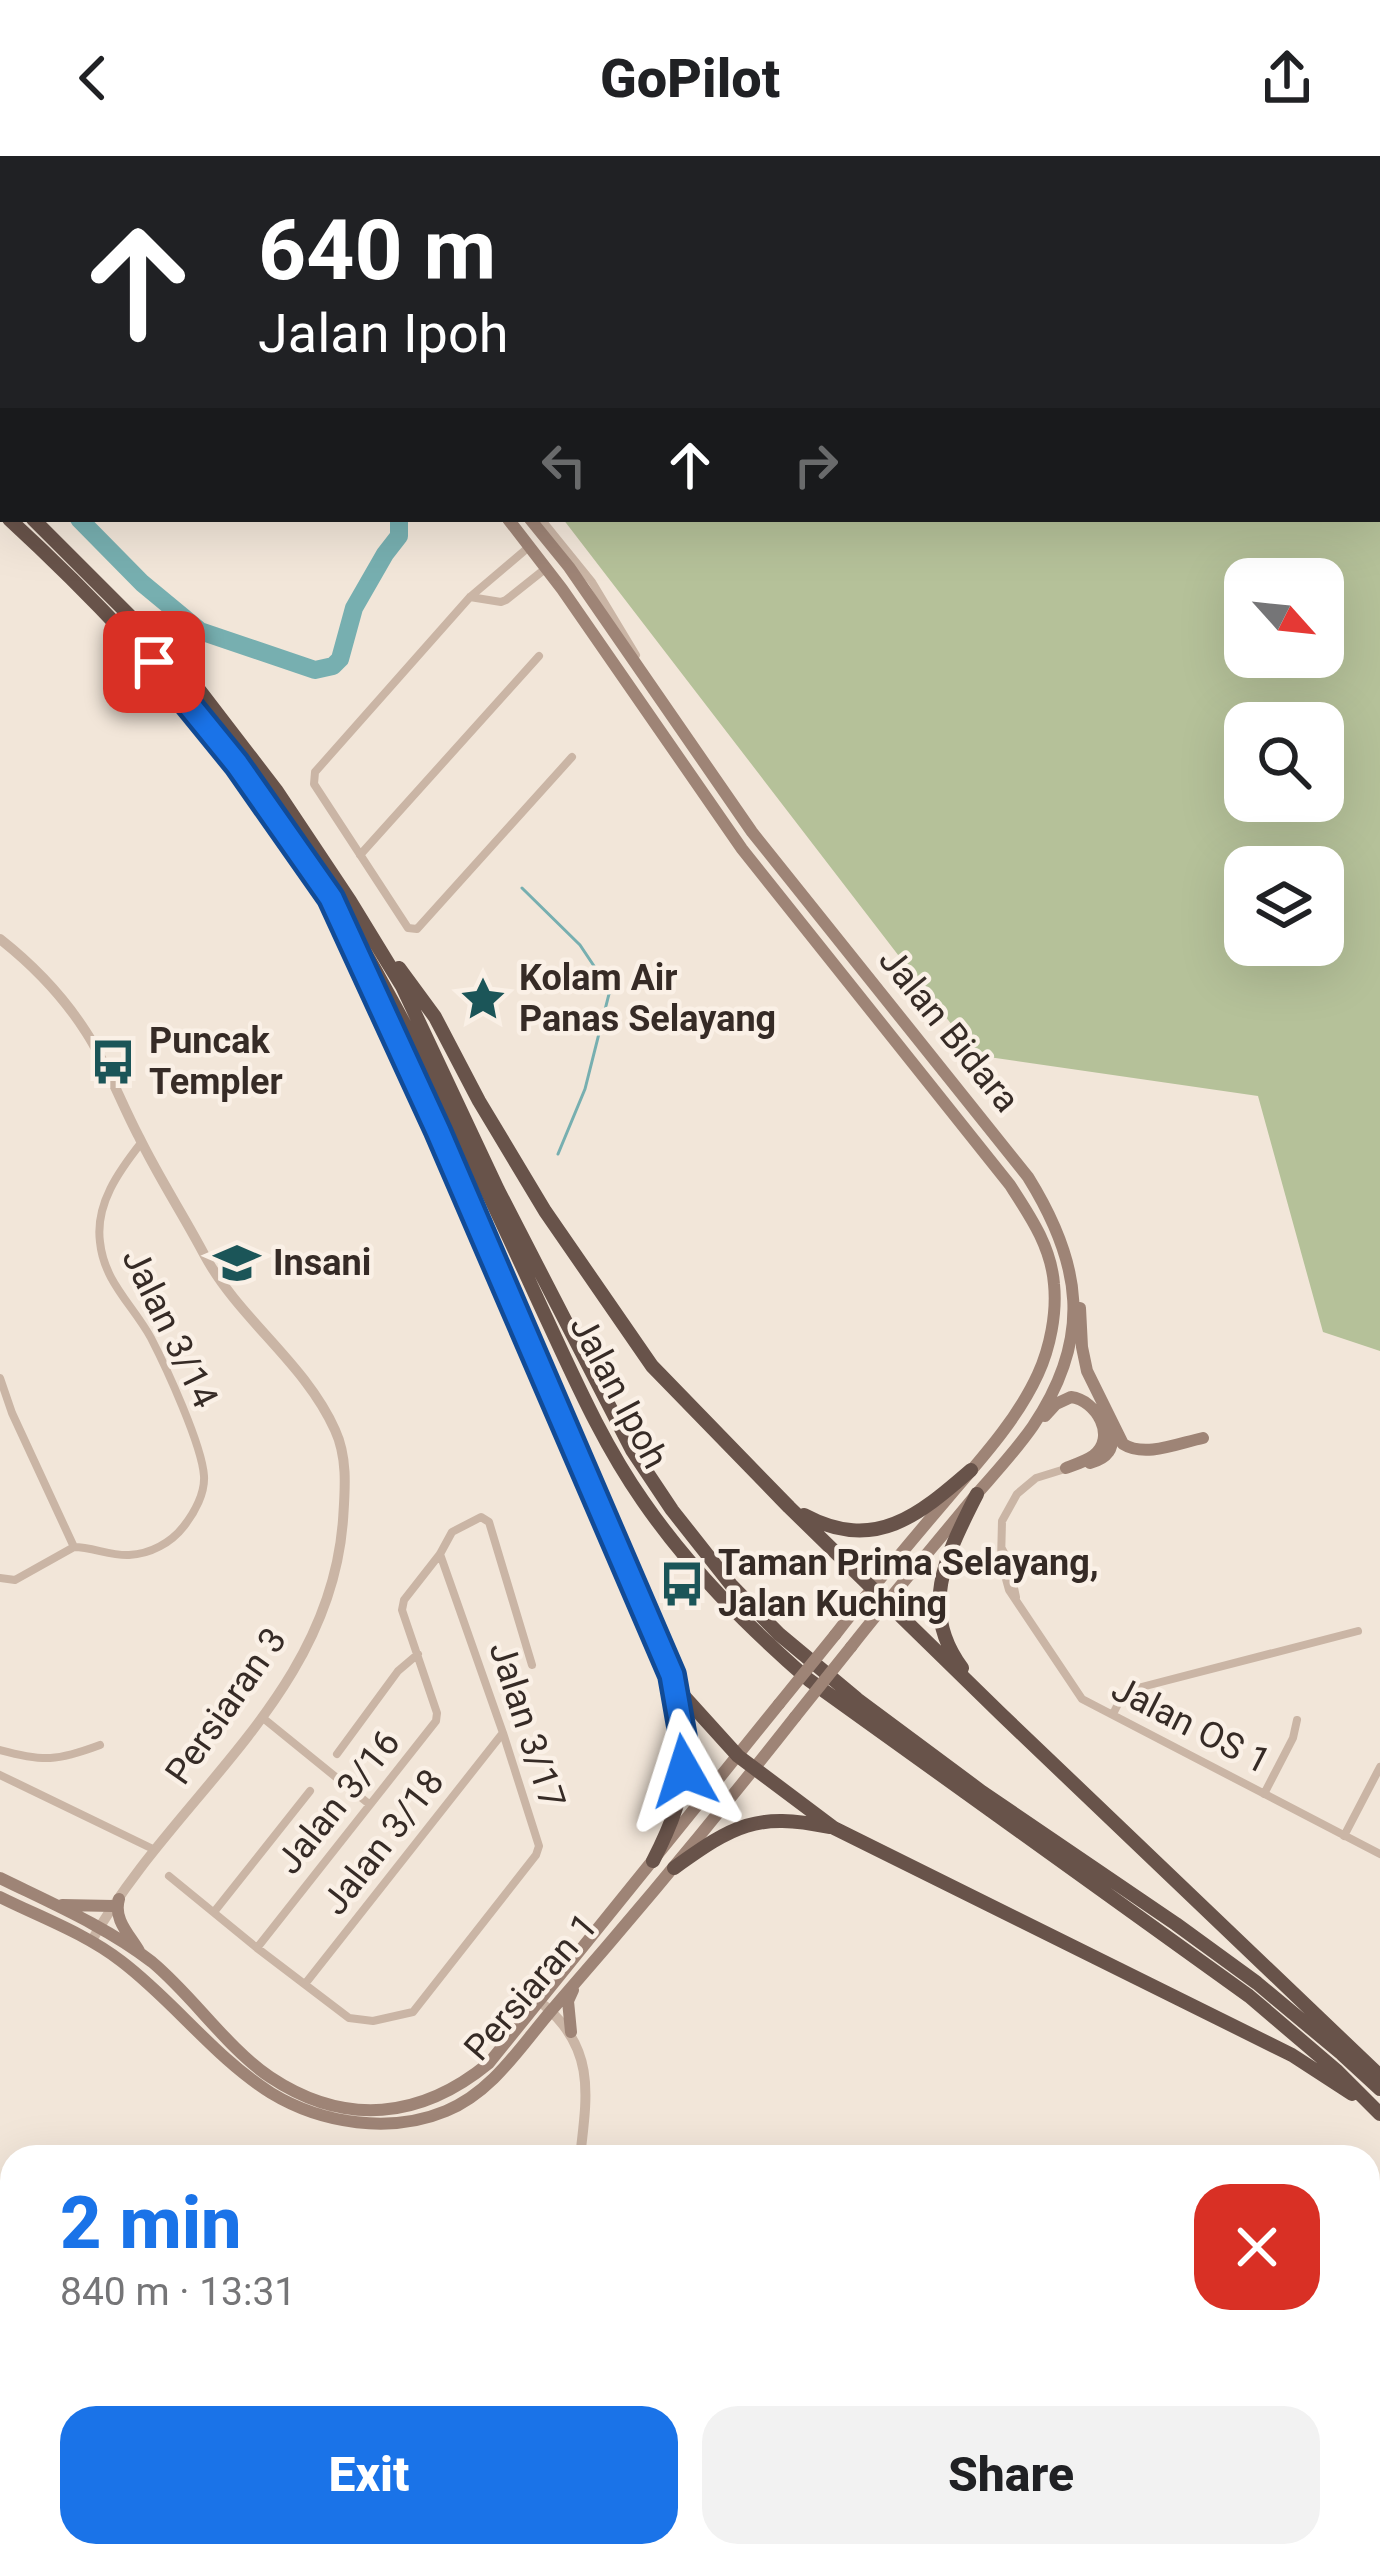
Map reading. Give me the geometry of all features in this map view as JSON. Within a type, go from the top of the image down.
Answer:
[{"type":"highway","name":"Jalan Ipoh","points":[[12,522],[122,628],[188,702],[264,800],[331,898],[428,1068],[582,1397],[643,1501],[708,1585],[809,1680],[1249,1996],[1377,2111]]},
{"type":"highway","name":"Jalan Ipoh","points":[[36,522],[200,691],[276,790],[372,936],[419,1020],[498,1190],[623,1434],[672,1510],[732,1586],[779,1634],[857,1699],[1257,1983],[1380,2090]]},
{"type":"highway","points":[[331,898],[438,1131],[681,1694],[738,1756],[834,1828],[1292,2055],[1377,2111]]},
{"type":"highway","points":[[372,936],[435,1017],[544,1211],[652,1366],[1000,1714],[1380,2076]]},
{"type":"highway","points":[[789,1507],[834,1528],[879,1529],[914,1516],[971,1470]]},
{"type":"highway","points":[[977,1494],[947,1557],[940,1622],[954,1658],[1000,1714]]},
{"type":"highway","points":[[653,1861],[668,1831],[684,1771],[685,1749],[672,1675]]},
{"type":"highway","points":[[674,1868],[748,1823],[781,1820],[834,1828]]},
{"type":"main road","name":"Jalan Bidara","points":[[511,522],[742,849],[1010,1185],[1038,1228],[1051,1264],[1052,1323],[1044,1359],[1023,1401],[779,1704]]},
{"type":"main road","points":[[528,522],[550,553],[552,564],[546,568]]},
{"type":"main road","name":"Jalan Bidara","points":[[529,522],[569,567],[752,832],[1028,1177],[1063,1242],[1073,1313],[1067,1351],[1044,1408],[1012,1454],[795,1717]]},
{"type":"main road","points":[[1028,1177],[1056,1213],[1072,1246],[1084,1359],[1119,1439],[1133,1450],[1144,1451],[1203,1438]]},
{"type":"main road","points":[[1012,1454],[1061,1400],[1081,1398],[1098,1414],[1103,1440],[1094,1455],[1066,1468]]},
{"type":"main road","points":[[1066,1468],[1108,1455],[1113,1438],[1111,1418]]},
{"type":"main road","name":"Persiaran 1","points":[[0,1898],[141,1954],[268,2076],[341,2108],[398,2109],[439,2098],[489,2063],[779,1704]]},
{"type":"main road","name":"Persiaran 1","points":[[0,1878],[55,1905],[95,1935],[250,2078],[288,2102],[336,2119],[399,2123],[448,2110],[492,2082],[795,1717]]},
{"type":"main road","points":[[55,1905],[116,1902],[118,1917],[141,1954]]},
{"type":"main road","points":[[571,2032],[568,2001],[579,1978]]},
{"type":"street","points":[[543,522],[592,582],[651,685]]},
{"type":"street","points":[[531,545],[470,597],[313,778],[314,784],[413,930],[572,757]]},
{"type":"street","points":[[470,597],[501,602],[546,568]]},
{"type":"street","points":[[360,855],[539,656]]},
{"type":"street","name":"Persiaran 3","points":[[0,939],[48,982],[87,1033],[141,1143],[213,1270],[310,1386],[337,1434],[346,1480],[342,1533],[328,1600],[301,1662],[95,1935]]},
{"type":"street","name":"Jalan 3/14","points":[[74,1547],[127,1555],[153,1550],[176,1537],[203,1492],[204,1476],[192,1434],[150,1336],[109,1276],[102,1254],[99,1226],[109,1191],[141,1143]]},
{"type":"street","points":[[0,1378],[74,1547],[16,1580],[0,1578]]},
{"type":"street","name":"Jalan OS 1","points":[[1066,1468],[1036,1478],[1017,1494],[1002,1521],[1001,1548],[1005,1576],[1016,1600],[1082,1699],[1380,1854]]},
{"type":"street","points":[[440,1554],[452,1532],[486,1518],[532,1665]]},
{"type":"street","name":"Jalan 3/16","points":[[256,1948],[436,1720],[402,1610],[404,1600],[440,1554]]},
{"type":"street","name":"Jalan 3/17","points":[[169,1876],[349,2018],[373,2021],[412,2012],[536,1855],[538,1846],[440,1554]]},
{"type":"street","points":[[1113,1714],[1130,1690],[1358,1631]]},
{"type":"street","points":[[337,1754],[398,1671],[418,1654]]},
{"type":"street","points":[[263,1718],[369,1804]]},
{"type":"street","points":[[1264,1794],[1298,1720]]},
{"type":"street","name":"Jalan 3/18","points":[[305,1984],[503,1733]]},
{"type":"street","points":[[0,1750],[38,1760],[100,1745]]},
{"type":"street","points":[[1344,1836],[1380,1767]]},
{"type":"street","points":[[0,1774],[156,1850]]},
{"type":"street","points":[[214,1912],[310,1791]]},
{"type":"street","points":[[538,2000],[571,2032],[583,2063],[581,2145]]},
{"type":"green space","points":[[565,522],[1380,522],[1380,1351],[1323,1332],[1258,1096],[975,1055]]},
{"type":"waterway","points":[[82,522],[142,583],[200,631],[315,670],[340,659],[354,608],[399,536],[399,522]]},
{"type":"waterway","points":[[522,888],[580,945],[610,990],[585,1089],[558,1154]]},
{"type":"place","name":"Kolam Air Panas Selayang","points":[[483,999]]},
{"type":"place","name":"Puncak Templer","points":[[113,1062]]},
{"type":"place","name":"Insani","points":[[237,1263]]},
{"type":"place","name":"Taman Prima Selayang, Jalan Kuching","points":[[682,1584]]},
{"type":"route","points":[[154,662],[264,800],[331,898],[438,1131],[672,1675],[685,1749],[684,1771]]}]
